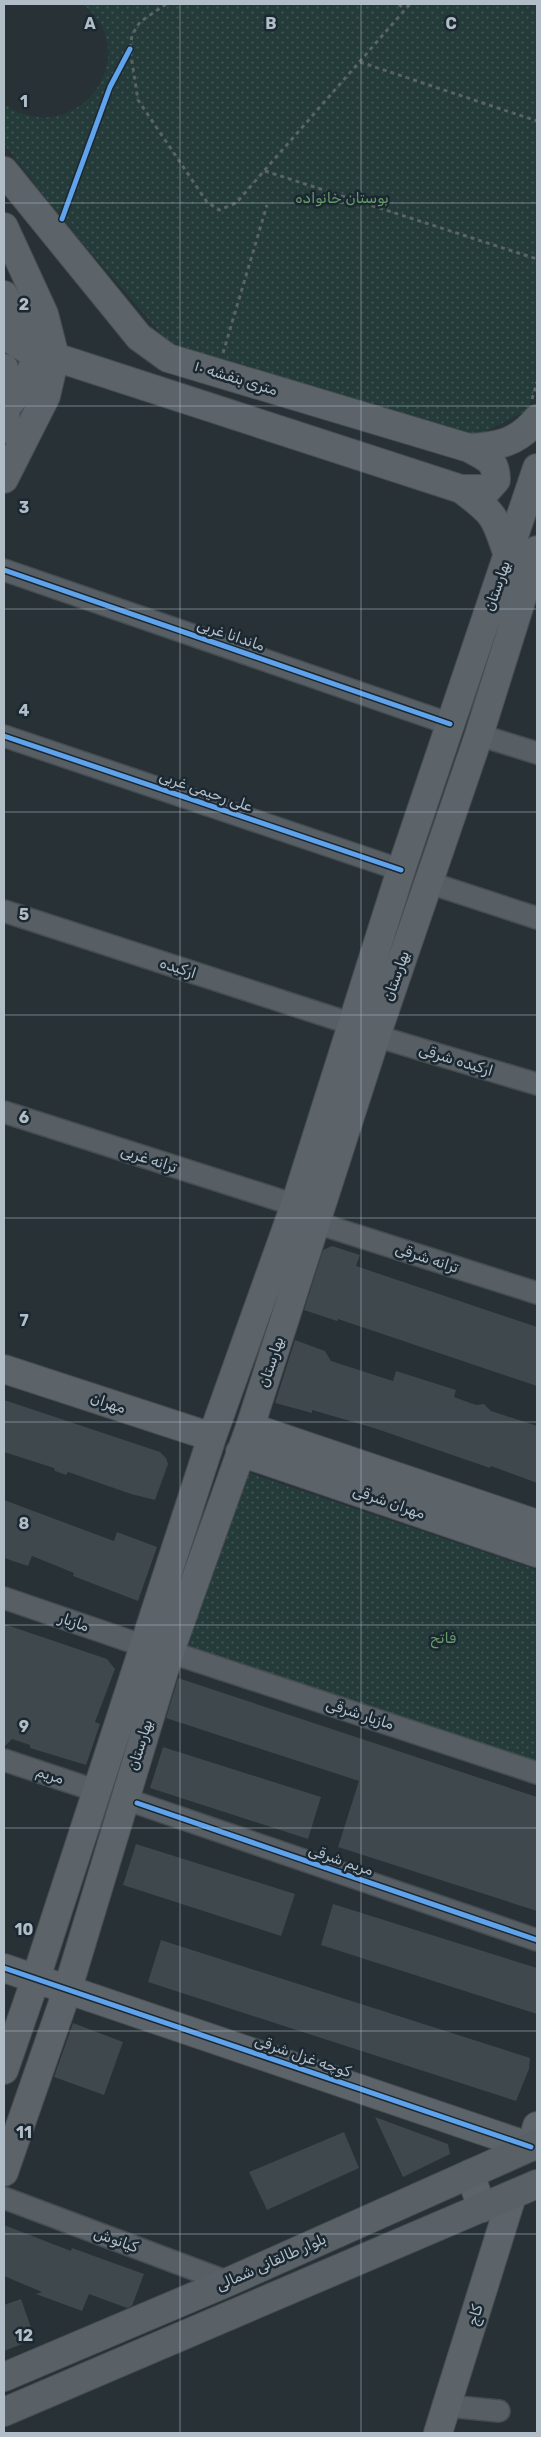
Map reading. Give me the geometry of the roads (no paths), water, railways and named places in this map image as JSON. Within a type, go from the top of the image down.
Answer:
[{"type":"main road","name":"۱۰ متری بنفشه","points":[[4,171],[139,337],[168,358],[469,448],[500,446],[516,439],[534,410]]},
{"type":"main road","points":[[4,227],[44,314],[46,356],[46,396],[4,479]]},
{"type":"main road","points":[[4,296],[46,356]]},
{"type":"main road","points":[[4,335],[46,356],[461,489],[488,508],[496,520],[508,556]]},
{"type":"main road","points":[[6,417],[29,379],[46,356]]},
{"type":"main road","points":[[4,368],[8,388],[6,417]]},
{"type":"main road","points":[[461,489],[488,488],[496,480],[496,468],[492,461],[469,448]]},
{"type":"main road","name":"بهارستان","points":[[4,2070],[36,1978],[212,1437],[295,1205],[401,870],[537,468]]},
{"type":"main road","name":"بهارستان","points":[[4,2172],[68,1988],[170,1651],[245,1439],[317,1223],[376,1036],[479,735],[537,550]]},
{"type":"main road","name":"مهران","points":[[4,1369],[212,1437]]},
{"type":"main road","name":"مهران شرقی","points":[[245,1439],[537,1524]]},
{"type":"main road","name":"مهران شرقی","points":[[245,1439],[537,1552]]},
{"type":"main road","name":"کوچه غزل شرقی","points":[[4,1968],[535,2139]]},
{"type":"main road","name":"بلوار طالقانی شمالی","points":[[4,2377],[228,2282],[470,2174],[535,2139]]},
{"type":"main road","points":[[470,2174],[482,2208]]},
{"type":"main road","points":[[4,2412],[537,2184]]},
{"type":"main road","name":"کاج","points":[[438,2433],[512,2196]]},
{"type":"street","name":"ماندانا غربی","points":[[4,570],[450,724]]},
{"type":"street","points":[[479,735],[537,753]]},
{"type":"street","name":"علی رحیمی غربی","points":[[4,736],[401,870]]},
{"type":"street","points":[[428,882],[537,918]]},
{"type":"street","name":"ارکیده","points":[[4,911],[352,1024]]},
{"type":"street","name":"ارکیده شرقی","points":[[376,1036],[537,1084]]},
{"type":"street","name":"ترانه غربی","points":[[4,1112],[295,1205]]},
{"type":"street","name":"ترانه شرقی","points":[[317,1223],[537,1294]]},
{"type":"street","name":"مازیار","points":[[4,1598],[144,1646]]},
{"type":"street","name":"مازیار شرقی","points":[[182,1656],[537,1774]]},
{"type":"street","name":"مریم","points":[[4,1760],[97,1790]]},
{"type":"street","name":"مریم شرقی","points":[[137,1804],[537,1940]]},
{"type":"street","name":"کیانوش","points":[[4,2198],[228,2282]]},
{"type":"street","points":[[448,2406],[499,2411]]},
{"type":"park label","name":"بوستان خانواده","points":[[342,198]]},
{"type":"park label","name":"فاتح","points":[[443,1638]]}]
